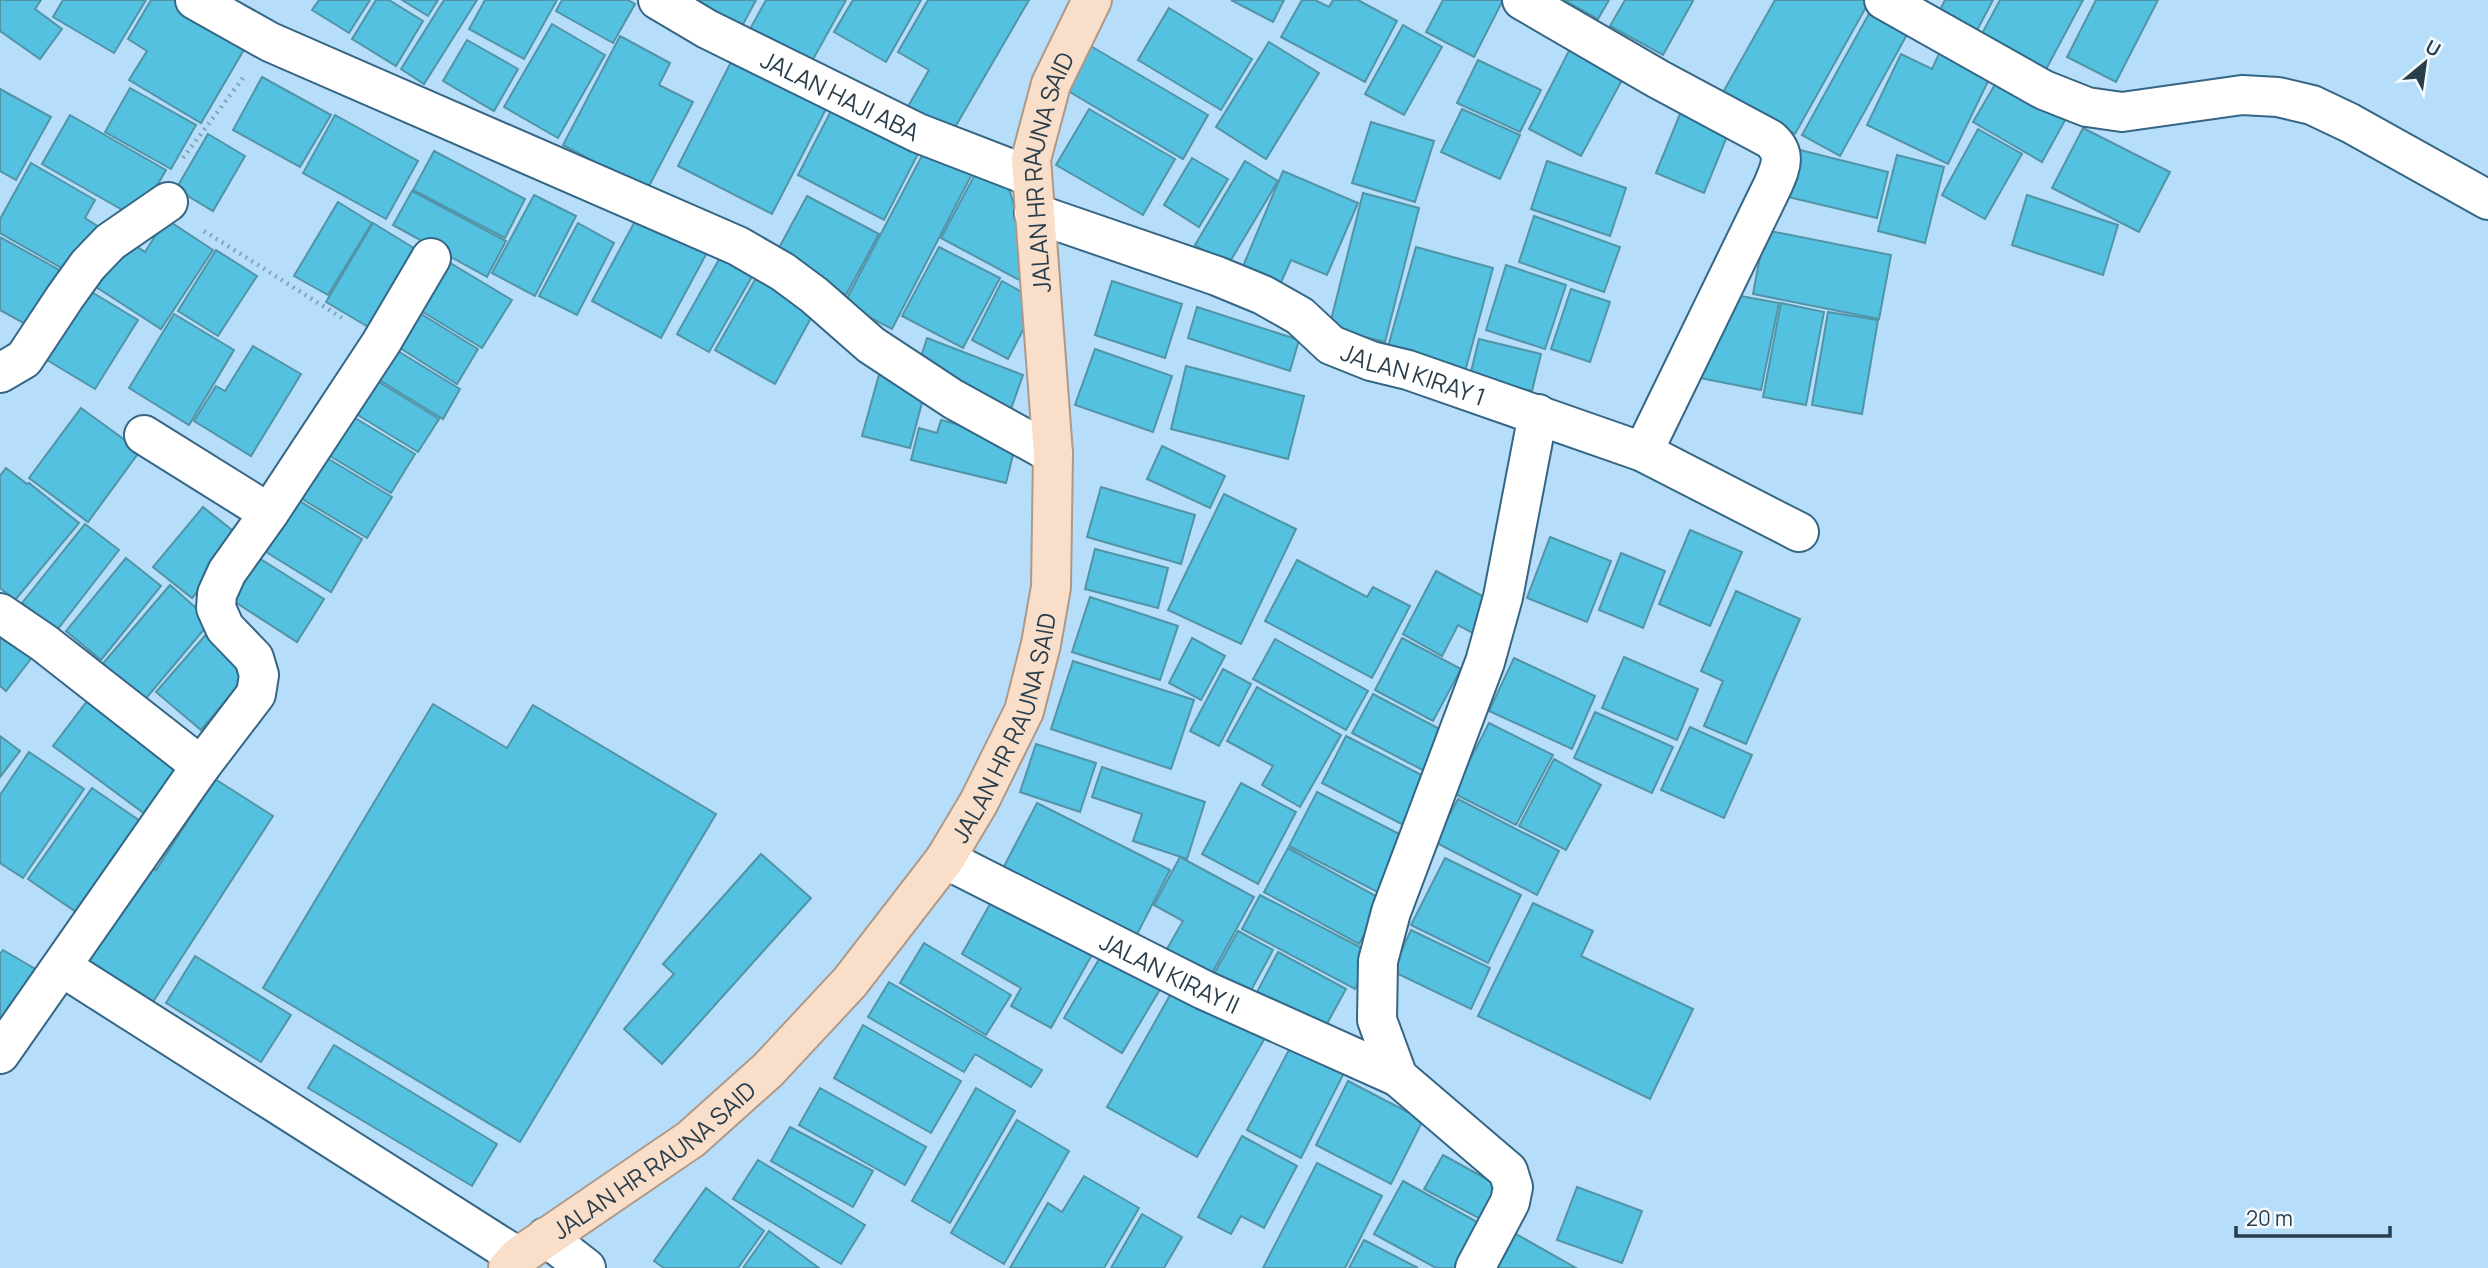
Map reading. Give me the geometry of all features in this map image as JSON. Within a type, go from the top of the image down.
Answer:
[{"type":"main road","name":"JALAN HR RAUNA SAID","points":[[524,1254],[691,1139],[768,1070],[850,982],[945,859],[979,802],[1024,711],[1041,643],[1051,586],[1053,454],[1031,159],[1051,84],[1091,0]]},
{"type":"street","points":[[195,0],[270,42],[738,246],[783,272],[883,353],[953,399],[1053,454]]},
{"type":"street","name":"JALAN HAJI ABA","points":[[658,0],[707,29],[918,133],[1033,195]]},
{"type":"street","points":[[1522,0],[1658,79],[1770,139],[1782,155],[1783,162],[1773,185],[1643,452]]},
{"type":"street","points":[[1884,0],[2045,90],[2087,107],[2122,112],[2242,95],[2278,97],[2312,105],[2350,123],[2488,200]]},
{"type":"street","name":"JALAN KIRAY 1","points":[[1033,195],[1263,295],[1300,316],[1331,345],[1643,452],[1798,532]]},
{"type":"street","points":[[0,373],[24,359],[65,297],[110,242],[168,202]]},
{"type":"street","points":[[0,1054],[201,766],[256,694],[259,675],[254,658],[225,628],[216,608],[217,594],[227,572],[382,343],[431,258]]},
{"type":"street","points":[[1475,1268],[1510,1202],[1513,1187],[1508,1171],[1398,1077],[1377,1020],[1378,961],[1391,912],[1485,662],[1503,597],[1538,414]]},
{"type":"street","points":[[144,435],[269,513]]},
{"type":"street","points":[[0,612],[44,643],[201,766]]},
{"type":"street","name":"JALAN KIRAY II","points":[[945,859],[1216,995],[1398,1077]]},
{"type":"street","points":[[62,967],[524,1254],[586,1268]]},
{"type":"path","points":[[270,42],[173,170],[166,187],[168,202],[181,217],[382,343]]},
{"type":"building","points":[[0,0],[41,0],[35,9],[62,29],[40,59],[0,31]]},
{"type":"building","points":[[63,0],[146,0],[114,53],[53,17]]},
{"type":"building","points":[[151,0],[180,0],[249,41],[201,123],[129,80],[147,51],[128,39]]},
{"type":"building","points":[[319,0],[370,0],[349,33],[312,10]]},
{"type":"building","points":[[376,0],[389,0],[423,21],[396,66],[352,39]]},
{"type":"building","points":[[402,0],[438,0],[428,16]]},
{"type":"building","points":[[444,0],[477,0],[424,84],[401,69]]},
{"type":"building","points":[[485,0],[557,0],[524,59],[469,29]]},
{"type":"building","points":[[562,0],[628,0],[635,4],[613,43],[556,11]]},
{"type":"building","points":[[686,0],[756,0],[740,30]]},
{"type":"building","points":[[766,0],[846,0],[811,63],[750,29]]},
{"type":"building","points":[[853,0],[921,0],[886,62],[834,32]]},
{"type":"building","points":[[928,0],[1029,0],[950,136],[906,110],[929,70],[898,52]]},
{"type":"building","points":[[1231,0],[1284,0],[1273,22]]},
{"type":"building","points":[[1302,0],[1315,0],[1329,7],[1333,0],[1358,0],[1397,21],[1365,82],[1281,37]]},
{"type":"building","points":[[1443,0],[1503,0],[1474,57],[1426,32]]},
{"type":"building","points":[[1564,0],[1609,0],[1598,19]]},
{"type":"building","points":[[1625,0],[1693,1],[1663,55],[1610,26]]},
{"type":"building","points":[[1775,0],[1870,0],[1795,134],[1722,94]]},
{"type":"building","points":[[1945,0],[1993,0],[1974,36],[1937,16]]},
{"type":"building","points":[[2000,0],[2083,0],[2043,75],[1978,41]]},
{"type":"building","points":[[2096,0],[2158,0],[2116,82],[2067,57]]},
{"type":"building","points":[[1876,1],[1914,22],[1840,156],[1802,135]]},
{"type":"building","points":[[1169,8],[1252,59],[1221,110],[1138,60]]},
{"type":"building","points":[[552,24],[605,55],[558,138],[504,107]]},
{"type":"building","points":[[1403,25],[1442,47],[1404,115],[1365,94]]},
{"type":"building","points":[[620,36],[670,63],[659,85],[693,102],[647,190],[563,145]]},
{"type":"building","points":[[467,40],[518,69],[494,111],[443,81]]},
{"type":"building","points":[[1574,41],[1628,69],[1581,156],[1529,129]]},
{"type":"building","points":[[1269,42],[1319,73],[1266,159],[1216,127]]},
{"type":"building","points":[[1089,45],[1208,115],[1183,159],[1063,88]]},
{"type":"building","points":[[1943,45],[1994,69],[1948,164],[1867,125],[1901,54],[1932,69]]},
{"type":"building","points":[[732,60],[826,109],[772,214],[678,166]]},
{"type":"building","points":[[1478,60],[1541,90],[1520,132],[1457,103]]},
{"type":"building","points":[[2000,76],[2068,115],[2042,162],[1973,122]]},
{"type":"building","points":[[262,77],[331,115],[300,167],[233,130]]},
{"type":"building","points":[[130,88],[196,125],[171,169],[105,132]]},
{"type":"building","points":[[0,89],[51,117],[16,180],[0,171]]},
{"type":"building","points":[[1684,104],[1732,124],[1704,193],[1656,173]]},
{"type":"building","points":[[834,105],[920,150],[884,220],[798,175]]},
{"type":"building","points":[[1089,109],[1175,159],[1143,215],[1056,165]]},
{"type":"building","points":[[1462,109],[1520,135],[1500,179],[1441,152]]},
{"type":"building","points":[[70,115],[166,170],[138,219],[42,164]]},
{"type":"building","points":[[335,115],[418,161],[386,219],[303,173]]},
{"type":"building","points":[[1371,122],[1434,141],[1415,202],[1352,183]]},
{"type":"building","points":[[2083,128],[2170,172],[2139,232],[2052,188]]},
{"type":"building","points":[[1978,129],[2022,154],[1985,219],[1942,195]]},
{"type":"building","points":[[208,134],[245,156],[213,211],[176,189]]},
{"type":"building","points":[[926,148],[973,172],[892,329],[844,304]]},
{"type":"building","points":[[1796,149],[1888,172],[1877,218],[1784,196]]},
{"type":"building","points":[[434,151],[525,199],[505,238],[413,190]]},
{"type":"building","points":[[1897,155],[1944,167],[1925,243],[1878,231]]},
{"type":"building","points":[[1192,158],[1228,179],[1199,227],[1164,205]]},
{"type":"building","points":[[1245,161],[1278,181],[1228,265],[1195,245]]},
{"type":"building","points":[[1547,161],[1626,188],[1610,236],[1531,209]]},
{"type":"building","points":[[31,163],[95,200],[85,218],[99,227],[72,274],[0,233],[0,219]]},
{"type":"building","points":[[980,165],[1006,178],[1038,290],[941,238]]},
{"type":"building","points":[[1283,171],[1358,203],[1327,275],[1291,260],[1279,287],[1241,271]]},
{"type":"building","points":[[412,191],[506,241],[487,277],[393,225]]},
{"type":"building","points":[[1363,193],[1419,208],[1385,342],[1329,328]]},
{"type":"building","points":[[534,195],[576,216],[535,296],[492,273]]},
{"type":"building","points":[[2027,195],[2118,225],[2103,275],[2012,245]]},
{"type":"building","points":[[807,196],[879,234],[846,295],[774,257]]},
{"type":"building","points":[[338,202],[372,223],[328,295],[294,276]]},
{"type":"building","points":[[641,210],[710,247],[661,338],[592,301]]},
{"type":"building","points":[[1534,216],[1620,247],[1604,292],[1519,262]]},
{"type":"building","points":[[166,219],[213,250],[161,329],[96,287],[127,240],[145,252]]},
{"type":"building","points":[[373,223],[422,253],[375,331],[326,302]]},
{"type":"building","points":[[578,223],[614,243],[577,315],[539,296]]},
{"type":"building","points":[[1765,230],[1891,255],[1879,319],[1753,294]]},
{"type":"building","points":[[0,237],[70,276],[38,331],[0,310]]},
{"type":"building","points":[[726,247],[758,266],[709,352],[677,334]]},
{"type":"building","points":[[939,247],[1000,278],[963,348],[902,316]]},
{"type":"building","points":[[1416,247],[1493,268],[1464,375],[1386,354]]},
{"type":"building","points":[[216,250],[257,276],[218,336],[178,311]]},
{"type":"building","points":[[442,258],[512,300],[482,348],[413,306]]},
{"type":"building","points":[[1506,265],[1566,285],[1545,349],[1486,330]]},
{"type":"building","points":[[760,271],[818,305],[775,384],[715,350]]},
{"type":"building","points":[[1002,281],[1038,301],[1008,359],[972,340]]},
{"type":"building","points":[[1112,281],[1182,304],[1165,358],[1095,335]]},
{"type":"building","points":[[80,285],[138,320],[95,389],[37,354]]},
{"type":"building","points":[[1571,289],[1610,302],[1590,362],[1551,349]]},
{"type":"building","points":[[1730,294],[1779,303],[1761,390],[1700,378]]},
{"type":"building","points":[[1781,303],[1824,312],[1806,405],[1763,397]]},
{"type":"building","points":[[1197,307],[1299,340],[1290,371],[1188,338]]},
{"type":"building","points":[[413,309],[478,349],[457,384],[392,343]]},
{"type":"building","points":[[1828,312],[1878,320],[1862,414],[1812,405]]},
{"type":"building","points":[[174,314],[234,350],[189,425],[129,388]]},
{"type":"building","points":[[927,338],[1023,375],[1011,409],[933,379],[919,363]]},
{"type":"building","points":[[1479,339],[1541,354],[1532,391],[1470,376]]},
{"type":"building","points":[[388,345],[460,389],[443,419],[371,375]]},
{"type":"building","points":[[253,346],[301,374],[251,456],[194,421],[216,386],[225,391]]},
{"type":"building","points":[[1095,349],[1172,376],[1153,432],[1075,405]]},
{"type":"building","points":[[1186,366],[1304,396],[1288,459],[1171,429]]},
{"type":"building","points":[[880,371],[927,384],[910,448],[862,436]]},
{"type":"building","points":[[374,379],[439,419],[418,452],[353,412]]},
{"type":"building","points":[[81,408],[140,451],[88,522],[29,478]]},
{"type":"building","points":[[355,418],[415,454],[391,493],[330,456]]},
{"type":"building","points":[[941,420],[1017,439],[1006,483],[911,460],[919,428],[937,433]]},
{"type":"building","points":[[1162,446],[1225,476],[1210,508],[1147,479]]},
{"type":"building","points":[[327,458],[392,497],[367,538],[302,499]]},
{"type":"building","points":[[6,468],[79,523],[15,600],[0,588],[0,476]]},
{"type":"building","points":[[1101,487],[1195,515],[1181,564],[1087,537]]},
{"type":"building","points":[[1224,494],[1296,529],[1241,644],[1168,610]]},
{"type":"building","points":[[298,500],[362,539],[331,592],[266,552]]},
{"type":"building","points":[[203,507],[242,538],[192,598],[153,567]]},
{"type":"building","points":[[85,524],[119,550],[57,630],[22,603]]},
{"type":"building","points":[[1690,530],[1742,552],[1710,626],[1659,604]]},
{"type":"building","points":[[1550,537],[1611,561],[1587,622],[1527,598]]},
{"type":"building","points":[[1095,549],[1168,568],[1158,608],[1085,589]]},
{"type":"building","points":[[1621,553],[1665,571],[1643,628],[1599,610]]},
{"type":"building","points":[[126,558],[161,586],[101,660],[66,631]]},
{"type":"building","points":[[259,558],[324,599],[297,642],[232,600]]},
{"type":"building","points":[[1297,560],[1367,597],[1373,587],[1410,606],[1372,678],[1265,621]]},
{"type":"building","points":[[1436,571],[1499,605],[1482,638],[1458,625],[1442,656],[1403,634]]},
{"type":"building","points":[[170,585],[211,621],[142,703],[100,667]]},
{"type":"building","points":[[1736,591],[1800,619],[1746,744],[1704,726],[1723,681],[1701,671]]},
{"type":"building","points":[[1090,597],[1178,626],[1160,680],[1072,652]]},
{"type":"building","points":[[0,622],[37,651],[6,691],[0,686]]},
{"type":"building","points":[[210,630],[254,667],[201,730],[156,692]]},
{"type":"building","points":[[1192,638],[1225,656],[1201,700],[1169,683]]},
{"type":"building","points":[[1402,638],[1461,669],[1433,721],[1375,690]]},
{"type":"building","points":[[1275,639],[1368,691],[1346,730],[1253,679]]},
{"type":"building","points":[[1624,657],[1698,689],[1677,740],[1602,708]]},
{"type":"building","points":[[1514,658],[1595,696],[1572,749],[1489,711]]},
{"type":"building","points":[[1073,661],[1194,700],[1171,769],[1051,729]]},
{"type":"building","points":[[1223,669],[1251,684],[1219,746],[1190,731]]},
{"type":"building","points":[[1257,687],[1341,735],[1300,807],[1262,785],[1273,766],[1227,741]]},
{"type":"building","points":[[1373,694],[1453,736],[1432,775],[1352,733]]},
{"type":"building","points":[[91,696],[191,769],[153,820],[53,746]]},
{"type":"building","points":[[433,704],[507,748],[533,705],[716,814],[520,1142],[263,988]]},
{"type":"building","points":[[1595,712],[1673,747],[1652,793],[1574,758]]},
{"type":"building","points":[[1489,723],[1553,755],[1516,825],[1453,793]]},
{"type":"building","points":[[1690,727],[1752,755],[1724,818],[1661,790]]},
{"type":"building","points":[[0,736],[20,751],[0,777]]},
{"type":"building","points":[[1346,736],[1437,783],[1413,830],[1322,783]]},
{"type":"building","points":[[1036,744],[1096,763],[1080,812],[1020,792]]},
{"type":"building","points":[[29,752],[84,789],[23,878],[0,863],[0,795]]},
{"type":"building","points":[[1554,759],[1601,785],[1566,850],[1519,826]]},
{"type":"building","points":[[1102,767],[1205,802],[1187,859],[1133,841],[1142,814],[1092,797]]},
{"type":"building","points":[[215,779],[273,816],[151,1005],[76,958],[140,859],[156,870]]},
{"type":"building","points":[[1241,783],[1296,812],[1258,884],[1202,854]]},
{"type":"building","points":[[92,788],[146,825],[82,916],[28,879]]},
{"type":"building","points":[[1317,792],[1413,841],[1385,896],[1289,846]]},
{"type":"building","points":[[1458,799],[1559,851],[1537,895],[1435,842]]},
{"type":"building","points":[[1037,803],[1170,870],[1132,944],[999,876]]},
{"type":"building","points":[[1288,848],[1383,900],[1359,944],[1264,892]]},
{"type":"building","points":[[761,854],[811,898],[662,1064],[624,1029],[674,974],[663,964]]},
{"type":"building","points":[[1180,857],[1254,897],[1205,986],[1160,961],[1183,921],[1154,905]]},
{"type":"building","points":[[1445,858],[1521,895],[1488,963],[1411,925]]},
{"type":"building","points":[[999,888],[1098,944],[1051,1028],[1011,1006],[1021,988],[962,954]]},
{"type":"building","points":[[1260,895],[1373,954],[1355,989],[1242,929]]},
{"type":"building","points":[[1533,903],[1593,931],[1581,956],[1693,1009],[1650,1099],[1478,1016]]},
{"type":"building","points":[[1411,930],[1490,968],[1471,1009],[1392,971]]},
{"type":"building","points":[[1238,931],[1273,950],[1249,994],[1214,974]]},
{"type":"building","points":[[924,943],[1011,995],[986,1035],[900,983]]},
{"type":"building","points":[[1107,946],[1165,981],[1122,1053],[1064,1018]]},
{"type":"building","points":[[3,950],[44,974],[0,1044],[0,954]]},
{"type":"building","points":[[1278,952],[1346,989],[1323,1031],[1256,994]]},
{"type":"building","points":[[195,956],[291,1015],[261,1062],[166,1003]]},
{"type":"building","points":[[1178,981],[1269,1031],[1197,1157],[1107,1107]]},
{"type":"building","points":[[889,982],[1042,1070],[1031,1087],[975,1054],[964,1072],[868,1017]]},
{"type":"building","points":[[863,1025],[961,1081],[931,1133],[834,1078]]},
{"type":"building","points":[[1292,1044],[1345,1071],[1301,1158],[1247,1130]]},
{"type":"building","points":[[334,1045],[497,1144],[472,1186],[308,1088]]},
{"type":"building","points":[[1348,1081],[1423,1120],[1391,1184],[1316,1145]]},
{"type":"building","points":[[820,1088],[926,1147],[905,1185],[799,1125]]},
{"type":"building","points":[[976,1088],[1015,1111],[950,1223],[912,1201]]},
{"type":"building","points":[[1017,1120],[1069,1151],[1004,1264],[951,1233]]},
{"type":"building","points":[[790,1127],[873,1171],[853,1207],[771,1161]]},
{"type":"building","points":[[1242,1136],[1297,1166],[1264,1228],[1241,1216],[1231,1234],[1198,1217]]},
{"type":"building","points":[[1443,1155],[1503,1188],[1486,1222],[1424,1189]]},
{"type":"building","points":[[758,1160],[865,1225],[841,1264],[733,1199]]},
{"type":"building","points":[[1317,1163],[1382,1196],[1345,1268],[1263,1268]]},
{"type":"building","points":[[1084,1176],[1139,1208],[1104,1268],[1010,1268],[1048,1203],[1062,1212]]},
{"type":"building","points":[[1403,1181],[1488,1228],[1467,1268],[1436,1268],[1374,1234]]},
{"type":"building","points":[[1577,1187],[1642,1211],[1622,1263],[1557,1240]]},
{"type":"building","points":[[706,1188],[764,1231],[738,1268],[664,1268],[654,1261]]},
{"type":"building","points":[[1142,1214],[1182,1237],[1164,1268],[1111,1268]]},
{"type":"building","points":[[1509,1230],[1576,1268],[1488,1268]]},
{"type":"building","points":[[769,1231],[819,1268],[743,1268]]},
{"type":"building","points":[[1364,1240],[1418,1268],[1349,1268]]}]
